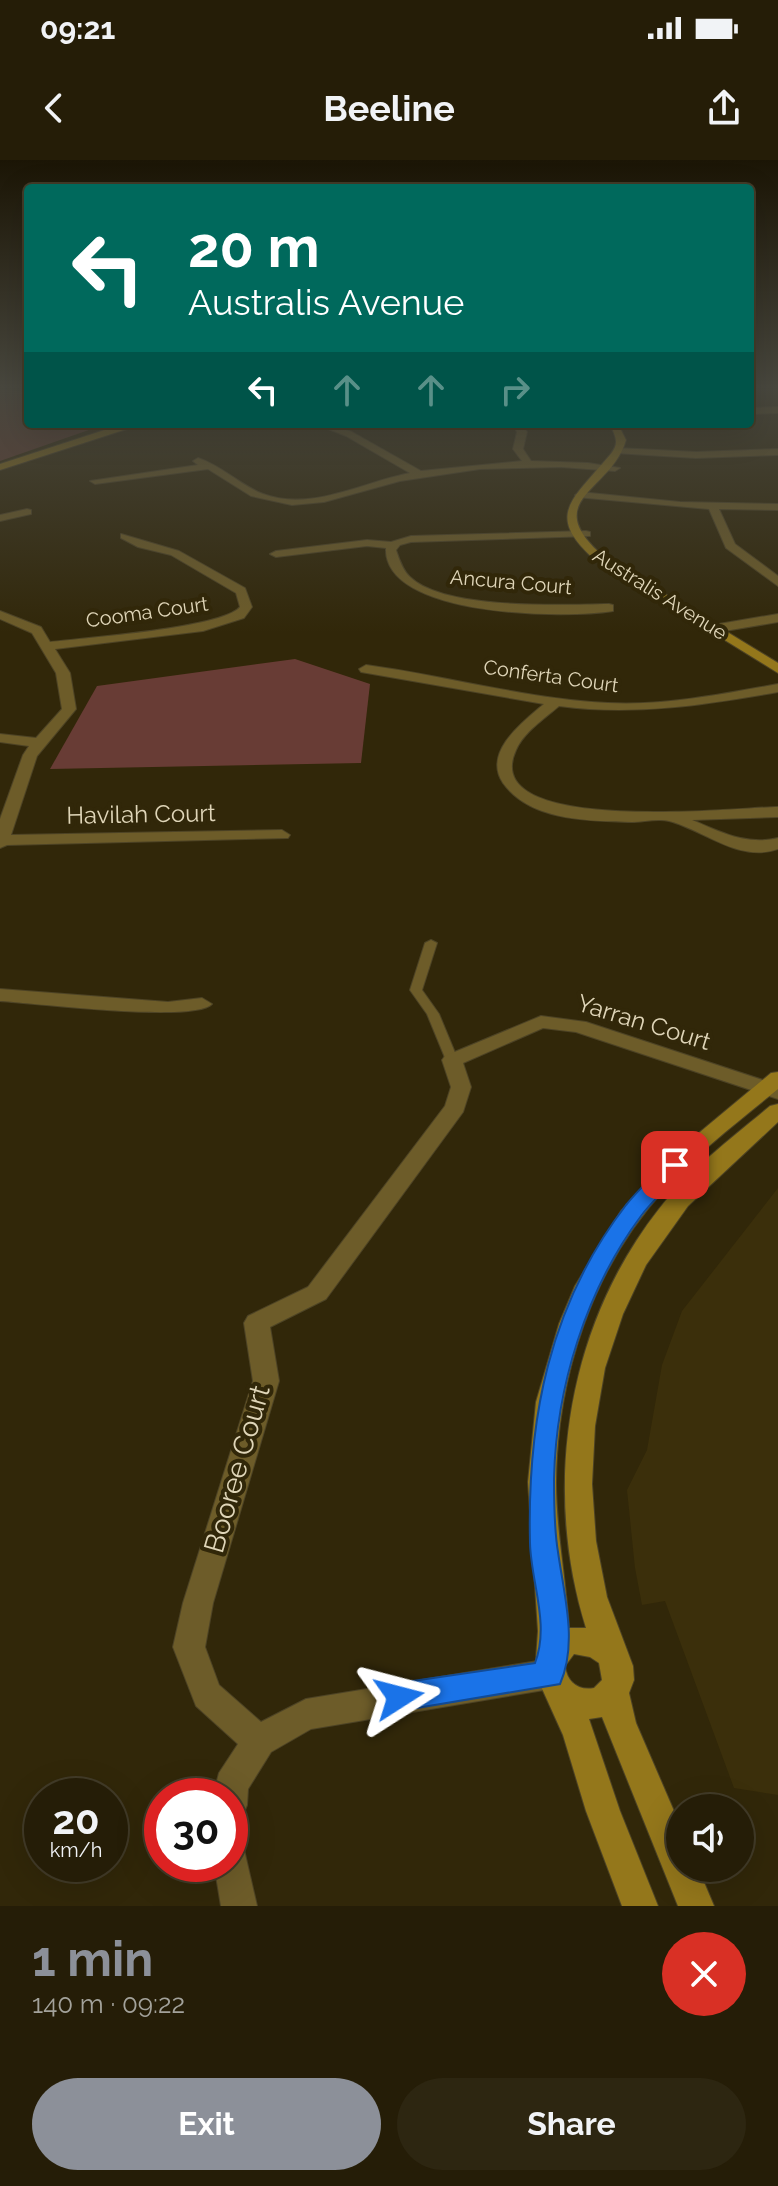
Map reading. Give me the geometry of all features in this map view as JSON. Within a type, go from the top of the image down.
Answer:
[{"type":"street","points":[[95,481],[176,470]]},
{"type":"street","points":[[218,470],[256,495],[285,502],[330,499],[378,482],[450,470]]},
{"type":"street","points":[[412,470],[418,474]]},
{"type":"street","points":[[585,496],[607,470]]},
{"type":"street","points":[[585,496],[713,507],[778,507]]},
{"type":"street","name":"Australis Avenue","points":[[585,496],[570,509],[580,534],[599,558],[778,660]]},
{"type":"street","points":[[713,507],[730,546],[778,582]]},
{"type":"street","points":[[0,518],[27,512]]},
{"type":"street","name":"Ancura Court","points":[[276,554],[367,543],[392,545],[411,539],[580,534]]},
{"type":"street","name":"Cooma Court","points":[[46,646],[203,627],[240,615],[246,607],[241,591],[175,553],[142,545],[125,536]]},
{"type":"street","name":"Ancura Court","points":[[392,545],[390,550],[403,577],[414,587],[435,595],[470,602],[557,609],[609,608]]},
{"type":"street","points":[[0,615],[37,630],[63,673],[69,709],[38,743],[22,775],[1,842]]},
{"type":"street","points":[[718,628],[778,618]]},
{"type":"street","name":"Australis Avenue","points":[[718,628],[778,669]]},
{"type":"street","name":"Conferta Court","points":[[366,669],[556,701],[653,707],[778,688]]},
{"type":"street","points":[[556,701],[509,749],[505,766],[509,782],[528,803],[553,810],[672,818],[778,812]]},
{"type":"street","points":[[0,738],[38,743]]},
{"type":"street","points":[[672,818],[747,846],[769,848],[778,843]]},
{"type":"street","name":"Havilah Court","points":[[1,842],[282,835]]},
{"type":"street","points":[[0,995],[168,1008],[202,1004]]},
{"type":"street","name":"Yarran Court","points":[[452,1060],[541,1022],[579,1026],[775,1092]]},
{"type":"street","name":"Booree Court","points":[[259,1741],[207,1695],[189,1647],[198,1603],[266,1381],[257,1323],[317,1293],[455,1107],[461,1087],[452,1060]]},
{"type":"street","points":[[666,1834],[620,1723],[613,1693],[619,1672],[599,1624],[590,1586],[579,1505],[583,1422],[601,1341],[631,1269],[667,1215],[775,1092]]},
{"type":"street","points":[[640,1906],[603,1811],[578,1731],[553,1671],[555,1619],[544,1549],[542,1477],[551,1397],[569,1330],[597,1267],[634,1210],[691,1151],[775,1092]]},
{"type":"street","points":[[609,1651],[599,1644],[574,1640],[563,1644],[553,1671],[565,1697],[579,1703],[593,1704],[613,1693]]},
{"type":"street","points":[[235,1778],[259,1741],[306,1714],[553,1671]]},
{"type":"street","points":[[235,1882],[239,1906]]},
{"type":"street","points":[[686,1882],[696,1906]]},
{"type":"lane","points":[[431,943],[416,990],[433,1014],[452,1060]]},
{"type":"shaded area","points":[[295,659],[370,684],[361,763],[50,769],[97,686]]},
{"type":"shaded area","points":[[778,1188],[778,1795],[734,1788],[665,1601],[642,1605],[627,1490],[647,1450],[662,1365],[682,1311]]},
{"type":"route","points":[[399,1697],[550,1674],[555,1619],[544,1549],[542,1477],[551,1397],[559,1363],[582,1297],[597,1267],[634,1210],[675,1165]]}]
